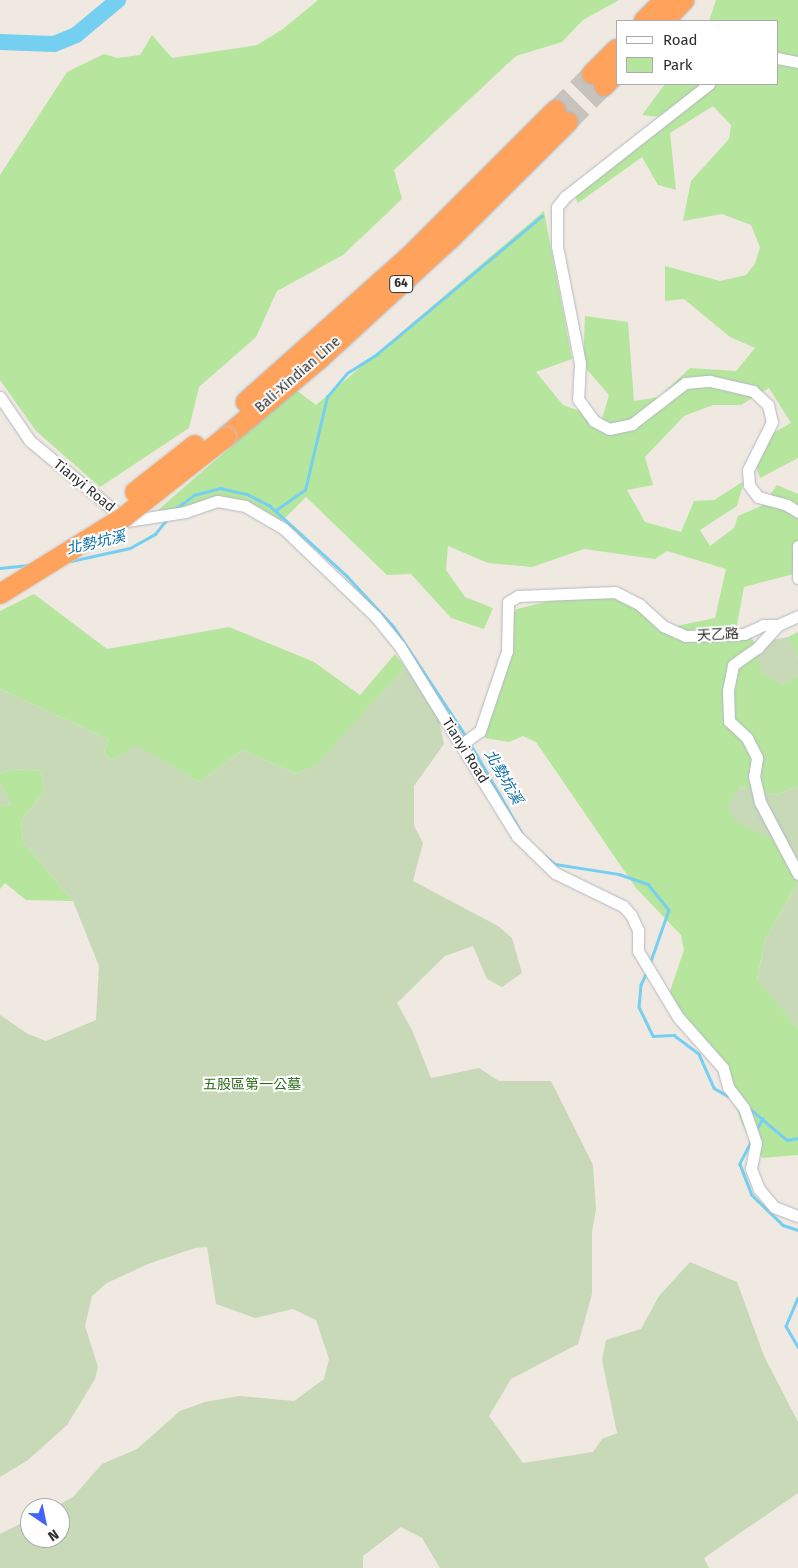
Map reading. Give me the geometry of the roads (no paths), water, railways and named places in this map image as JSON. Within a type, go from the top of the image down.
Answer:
[{"type":"highway","points":[[645,20],[665,0]]},
{"type":"highway","points":[[665,20],[684,0]]},
{"type":"highway","points":[[604,77],[616,51]]},
{"type":"highway","name":"Bali-Xindian Line","points":[[0,580],[100,519],[222,432],[319,359],[443,246],[562,116]]},
{"type":"highway","name":"Bali-Xindian Line","points":[[0,594],[118,522],[222,432]]},
{"type":"street","points":[[778,58],[798,62]]},
{"type":"street","points":[[708,85],[565,196],[557,207],[557,246],[580,363],[578,399],[594,421],[609,429],[632,424],[685,383],[710,381],[753,391],[768,405],[772,422],[748,470],[750,485],[758,497],[787,505],[798,512]]},
{"type":"street","name":"Tianyi Road","points":[[0,397],[30,441],[127,521],[185,512],[217,501],[245,506],[284,529],[376,617],[399,645],[462,744],[509,824],[532,852],[555,873],[623,906],[631,914],[638,930],[638,951],[678,1017],[723,1068],[728,1087],[744,1108],[756,1143],[751,1169],[759,1189],[774,1207],[798,1216]]},
{"type":"street","points":[[798,546],[798,578]]},
{"type":"street","name":"天乙路","points":[[462,744],[480,731],[507,650],[508,602],[518,596],[615,592],[640,605],[663,626],[685,636],[744,634],[763,626],[778,625]]},
{"type":"street","points":[[778,625],[798,616]]},
{"type":"street","name":"天乙路","points":[[778,625],[758,648],[733,665],[728,691],[729,721],[746,738],[757,758],[754,776],[760,802],[798,874]]},
{"type":"waterway","points":[[0,42],[54,44],[76,35],[118,0]]},
{"type":"waterway","points":[[276,510],[305,490],[327,397],[347,373],[377,354],[542,216]]},
{"type":"waterway","name":"北勢坑溪","points":[[174,510],[194,495],[220,488],[247,494],[269,505],[347,576],[394,627],[466,736]]},
{"type":"waterway","name":"北勢坑溪","points":[[71,561],[130,548],[155,534],[168,518]]},
{"type":"waterway","name":"北勢坑溪","points":[[0,568],[28,565]]},
{"type":"waterway","name":"北勢坑溪","points":[[470,743],[523,835]]},
{"type":"waterway","name":"北勢坑溪","points":[[545,856],[555,864],[619,874],[648,884],[669,910],[650,964]]},
{"type":"waterway","name":"北勢坑溪","points":[[647,972],[641,985],[639,1007],[653,1036],[674,1035],[699,1054],[714,1088],[728,1096]]},
{"type":"waterway","points":[[748,1107],[787,1140],[798,1138]]},
{"type":"waterway","name":"北勢坑溪","points":[[756,1130],[762,1119]]},
{"type":"waterway","name":"北勢坑溪","points":[[752,1140],[740,1164],[752,1195],[783,1225],[798,1230]]},
{"type":"waterway","name":"北勢坑溪","points":[[798,1298],[786,1326],[798,1347]]},
{"type":"tunnel","points":[[556,110],[592,74]]},
{"type":"tunnel","points":[[568,122],[604,86]]},
{"type":"park label","name":"五股區第一公墓","points":[[252,1085]]}]
